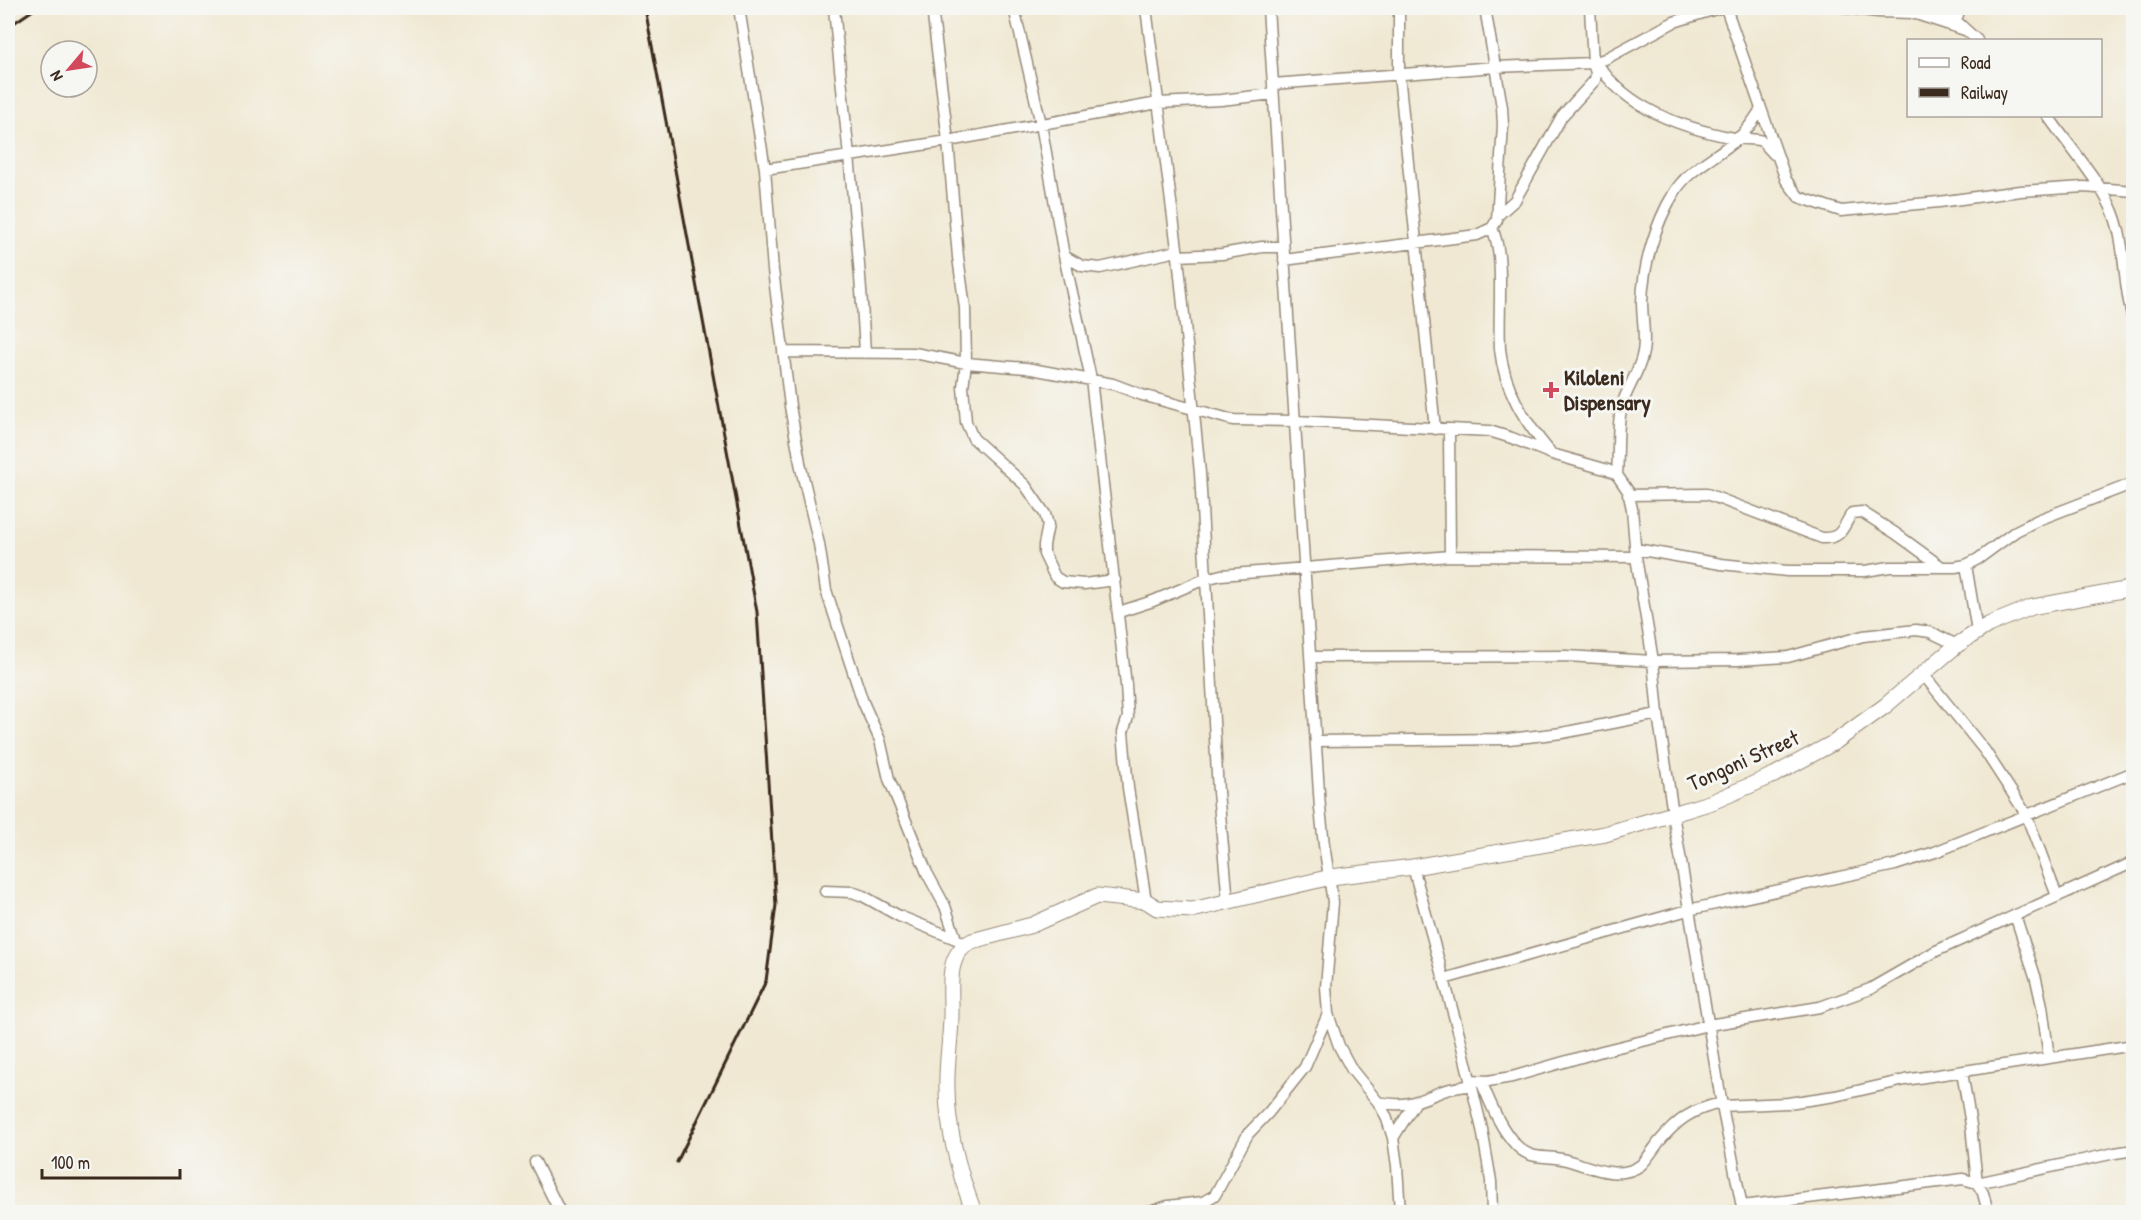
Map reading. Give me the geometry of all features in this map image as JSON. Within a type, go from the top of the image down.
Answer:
[{"type":"street","points":[[739,8],[765,169],[773,270],[790,406],[831,609],[863,702],[880,740],[889,779],[927,873],[960,941],[960,949],[952,967],[946,1089],[959,1169],[974,1212]]},
{"type":"street","points":[[834,8],[860,263],[865,353]]},
{"type":"street","points":[[932,8],[965,309],[966,363],[963,387],[968,430],[973,438],[1031,491],[1045,514],[1048,525],[1044,554],[1054,577],[1063,582],[1084,584],[1115,580]]},
{"type":"street","points":[[1014,8],[1041,124],[1064,256],[1091,379],[1119,612],[1128,717],[1123,732],[1127,776],[1146,901]]},
{"type":"street","points":[[1146,8],[1178,254],[1194,410],[1204,521],[1205,579],[1218,792],[1228,902]]},
{"type":"street","points":[[1268,8],[1282,247],[1323,836],[1333,902],[1326,987],[1328,1014],[1339,1046],[1352,1070],[1378,1102],[1386,1116],[1393,1138],[1400,1212]]},
{"type":"street","points":[[1399,8],[1399,74],[1435,429]]},
{"type":"street","points":[[1485,8],[1500,86],[1503,125],[1497,216],[1492,228],[1498,249],[1500,349],[1509,387],[1524,419],[1552,454]]},
{"type":"street","points":[[1497,216],[1515,200],[1562,116],[1594,80],[1596,73],[1590,8]]},
{"type":"street","points":[[765,169],[848,158],[1158,103],[1221,100],[1273,89],[1399,74],[1595,63],[1674,22],[1719,8]]},
{"type":"street","points":[[1726,8],[1786,180],[1799,197],[1841,211],[1939,202],[2020,191],[2084,187],[2133,191]]},
{"type":"street","points":[[1845,8],[1913,14],[1965,30]]},
{"type":"street","points":[[1934,8],[1955,20],[1976,39]]},
{"type":"street","points":[[1955,20],[1959,15],[1958,8]]},
{"type":"street","points":[[1595,63],[1611,81],[1654,113],[1678,124],[1737,139],[1762,141],[1781,164]]},
{"type":"street","points":[[1761,109],[1749,127],[1737,139],[1683,179],[1660,221],[1643,288],[1643,354],[1621,412],[1617,442],[1617,475],[1628,495],[1653,661],[1672,814],[1742,1209],[1920,1183],[1963,1179],[1977,1183],[2133,1150]]},
{"type":"street","points":[[2049,117],[2100,189],[2113,212],[2119,235],[2124,283],[2133,322]]},
{"type":"street","points":[[1284,260],[1477,235],[1492,228]]},
{"type":"street","points":[[1064,256],[1082,266],[1100,268],[1178,254],[1228,253],[1262,247],[1282,247]]},
{"type":"street","points":[[783,351],[914,353],[966,363],[1026,368],[1113,384],[1142,395],[1233,420],[1295,421],[1500,434],[1617,475]]},
{"type":"street","points":[[1449,430],[1450,556]]},
{"type":"street","points":[[1119,612],[1221,575],[1450,556],[1636,553],[1787,572],[1865,571],[1890,567],[1966,565],[2016,531],[2038,520],[2133,483]]},
{"type":"street","points":[[1628,495],[1707,494],[1821,538],[1835,537],[1852,513],[1862,512],[1895,532],[1942,567]]},
{"type":"street","points":[[1966,565],[1977,631]]},
{"type":"street","name":"Tongoni Street","points":[[960,941],[972,941],[1032,925],[1097,896],[1146,901],[1157,908],[1192,910],[1331,877],[1413,867],[1605,834],[1672,814],[1712,802],[1774,775],[1835,742],[1864,723],[1977,631],[2032,607],[2133,590]]},
{"type":"street","points":[[1311,657],[1566,656],[1653,661],[1738,660],[1788,657],[1863,636],[1902,630],[1930,632],[1957,645]]},
{"type":"street","points":[[1923,674],[1985,751],[2026,814],[2056,896]]},
{"type":"street","points":[[1317,741],[1509,739],[1562,733],[1658,714]]},
{"type":"street","points":[[1444,979],[1688,910],[1894,865],[1935,852],[2133,772]]},
{"type":"street","points":[[1378,1102],[1415,1103],[1445,1090],[1475,1082],[1512,1077],[1602,1051],[1708,1025],[1820,1007],[1870,989],[1936,951],[2133,862]]},
{"type":"street","points":[[1413,867],[1475,1082],[1491,1181],[1492,1212]]},
{"type":"street","points":[[825,891],[852,892],[863,896],[899,916],[960,941]]},
{"type":"street","points":[[2015,915],[2036,979],[2049,1058]]},
{"type":"street","points":[[1150,1212],[1168,1206],[1203,1203],[1215,1195],[1248,1134],[1305,1067],[1328,1014]]},
{"type":"street","points":[[1475,1082],[1516,1146],[1529,1156],[1564,1159],[1582,1166],[1617,1173],[1631,1170],[1641,1164],[1673,1126],[1687,1115],[1704,1107],[1722,1104],[1788,1103],[1834,1096],[1905,1080],[2133,1045]]},
{"type":"street","points":[[1962,1072],[1971,1125],[1977,1183],[1983,1193],[1988,1212]]},
{"type":"street","points":[[1393,1138],[1415,1103]]},
{"type":"street","points":[[535,1162],[560,1212]]},
{"type":"railway","points":[[8,27],[36,8]]},
{"type":"railway","points":[[645,8],[757,612],[776,905],[766,981],[677,1162]]},
{"type":"place","name":"Kiloleni Dispensary","points":[[1551,390]]}]
